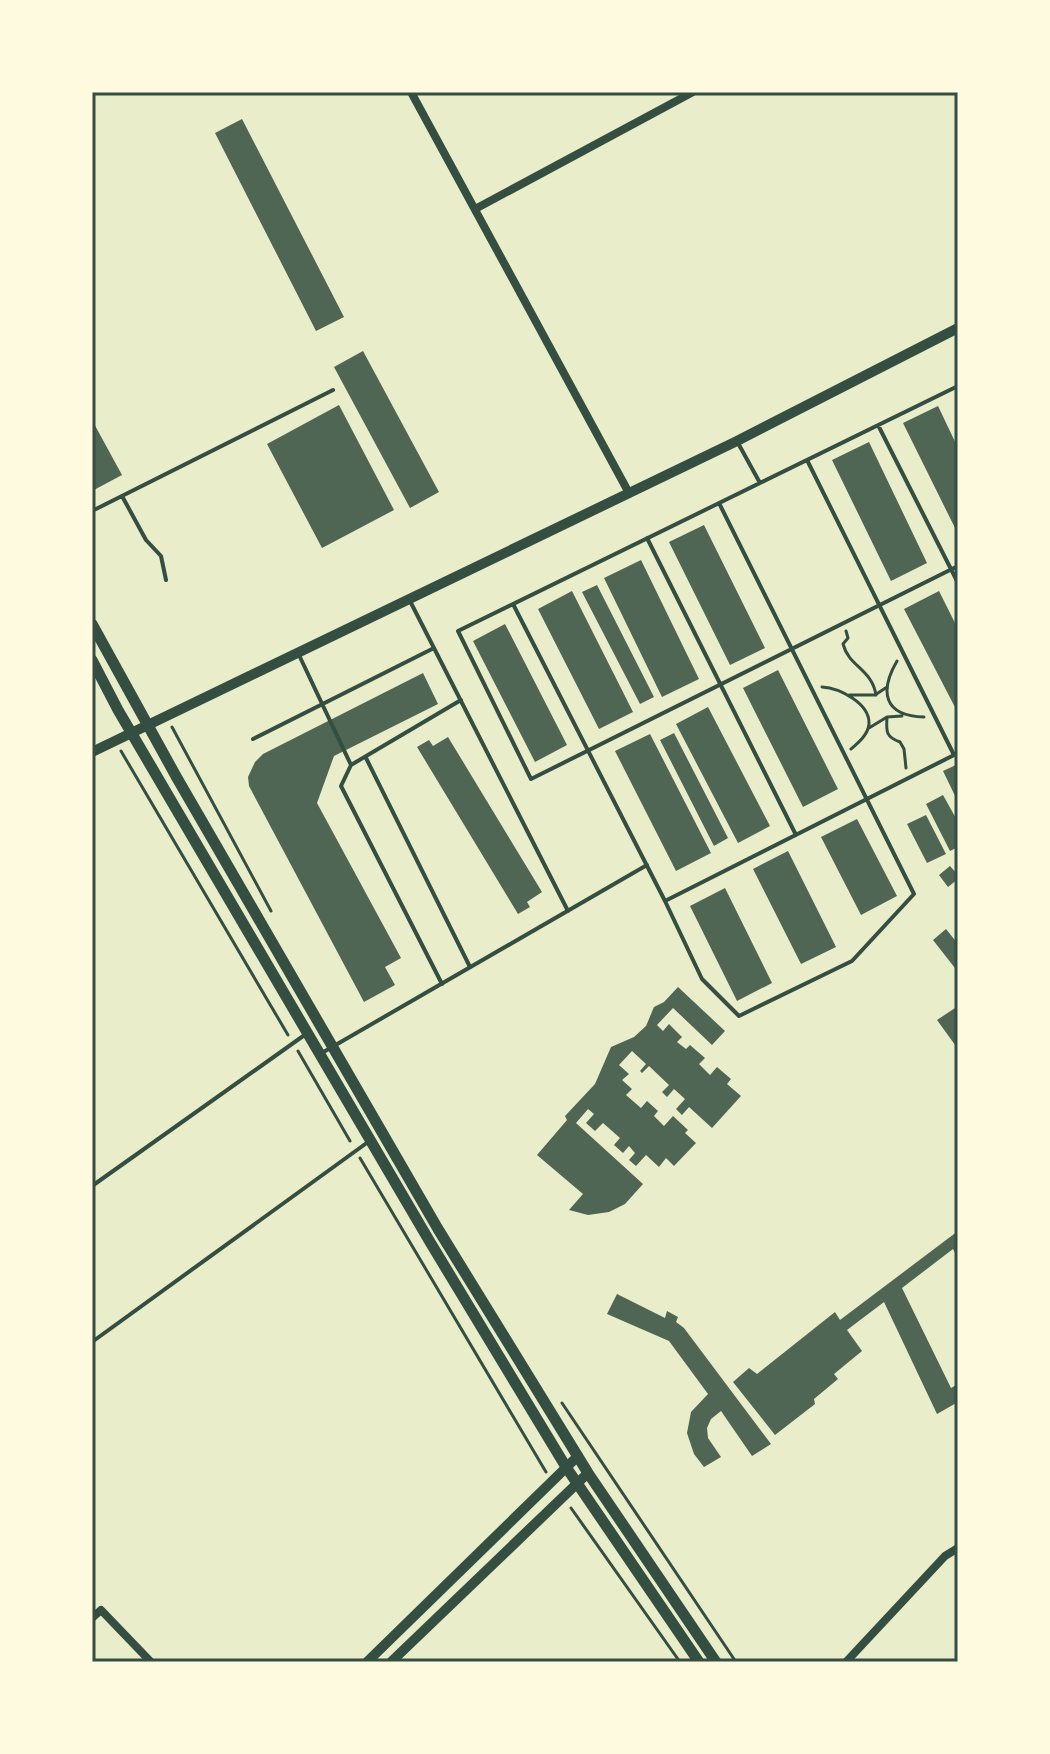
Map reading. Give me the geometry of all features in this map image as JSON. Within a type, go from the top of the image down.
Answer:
[{"type":"main road","points":[[92,624],[331,1047],[438,1229],[588,1473],[716,1662]]},
{"type":"main road","points":[[92,660],[370,1140],[566,1467],[699,1662]]},
{"type":"street","points":[[411,92],[477,208],[629,493]]},
{"type":"street","points":[[477,208],[693,92]]},
{"type":"street","points":[[92,752],[737,441],[958,328]]},
{"type":"street","points":[[367,1662],[578,1456]]},
{"type":"street","points":[[391,1662],[588,1473]]},
{"type":"street","points":[[846,1662],[945,1556],[958,1548]]},
{"type":"street","points":[[92,1618],[101,1610],[151,1662]]},
{"type":"lane","points":[[958,386],[458,631],[531,779],[958,566]]},
{"type":"lane","points":[[92,511],[333,390]]},
{"type":"lane","points":[[878,425],[958,583]]},
{"type":"lane","points":[[737,441],[760,483]]},
{"type":"lane","points":[[665,901],[956,754],[807,460]]},
{"type":"lane","points":[[122,496],[146,540],[161,556],[166,580]]},
{"type":"lane","points":[[513,604],[702,979],[739,1016],[852,961],[914,894],[719,503]]},
{"type":"lane","points":[[647,538],[796,835]]},
{"type":"lane","points":[[409,599],[568,911]]},
{"type":"lane","points":[[253,739],[434,648]]},
{"type":"lane","points":[[298,653],[351,765]]},
{"type":"lane","points":[[442,984],[341,786],[351,765],[461,700]]},
{"type":"lane","points":[[366,758],[470,967]]},
{"type":"lane","points":[[320,1054],[647,865]]},
{"type":"lane","points":[[92,1186],[308,1033]]},
{"type":"lane","points":[[92,1342],[370,1140]]},
{"type":"path","points":[[845,623],[848,638],[843,644],[845,652],[874,681],[876,695]]},
{"type":"path","points":[[902,651],[887,677],[887,687],[894,710],[906,715]]},
{"type":"path","points":[[810,686],[847,694],[876,695],[887,687]]},
{"type":"path","points":[[844,753],[862,740],[869,723],[866,714],[847,694]]},
{"type":"path","points":[[167,716],[275,918]]},
{"type":"path","points":[[867,730],[887,717],[936,718]]},
{"type":"path","points":[[887,717],[886,733],[890,739],[900,742],[904,749],[905,766],[910,777]]},
{"type":"path","points":[[115,741],[552,1481]]},
{"type":"path","points":[[559,1400],[736,1662]]},
{"type":"path","points":[[564,1497],[680,1662]]},
{"type":"building","points":[[242,119],[344,317],[316,331],[215,133]]},
{"type":"building","points":[[363,351],[439,492],[410,508],[334,367]]},
{"type":"building","points":[[339,405],[394,510],[322,548],[267,444]]},
{"type":"building","points":[[938,406],[958,448],[958,534],[903,423]]},
{"type":"building","points":[[92,420],[122,475],[92,491]]},
{"type":"building","points":[[869,442],[927,563],[891,581],[832,460]]},
{"type":"building","points":[[704,525],[765,648],[730,665],[669,542]]},
{"type":"building","points":[[641,560],[699,679],[662,697],[604,578]]},
{"type":"building","points":[[597,585],[654,697],[640,704],[582,592]]},
{"type":"building","points":[[572,591],[633,712],[599,729],[538,609]]},
{"type":"building","points":[[939,591],[958,629],[958,713],[904,609]]},
{"type":"building","points":[[505,624],[567,745],[535,762],[473,641]]},
{"type":"building","points":[[778,670],[838,789],[803,807],[743,688]]},
{"type":"building","points":[[423,673],[438,704],[334,756],[317,803],[401,958],[385,967],[395,985],[364,1002],[249,786],[248,777],[263,754]]},
{"type":"building","points":[[708,707],[770,826],[738,843],[676,724]]},
{"type":"building","points":[[674,733],[728,838],[714,846],[660,740]]},
{"type":"building","points":[[650,734],[711,853],[676,871],[615,751]]},
{"type":"building","points":[[448,737],[542,892],[527,902],[530,907],[518,914],[417,747],[429,740],[433,746]]},
{"type":"building","points":[[958,764],[958,802],[943,771]]},
{"type":"building","points":[[943,795],[958,822],[958,847],[950,851],[926,804]]},
{"type":"building","points":[[926,815],[946,854],[927,863],[907,824]]},
{"type":"building","points":[[857,819],[897,896],[861,915],[821,837]]},
{"type":"building","points":[[788,851],[836,947],[801,964],[753,869]]},
{"type":"building","points":[[950,866],[958,879],[948,887],[939,875]]},
{"type":"building","points":[[725,888],[772,983],[737,1001],[690,906]]},
{"type":"building","points":[[946,929],[958,944],[958,972],[933,940]]},
{"type":"building","points":[[678,987],[725,1031],[712,1045],[673,1008],[657,1025],[663,1031],[669,1024],[682,1037],[677,1042],[686,1049],[690,1045],[705,1058],[699,1064],[710,1075],[717,1067],[731,1079],[727,1084],[741,1096],[712,1128],[689,1107],[682,1115],[676,1109],[685,1099],[674,1089],[667,1097],[662,1092],[669,1085],[649,1066],[642,1073],[640,1071],[646,1064],[632,1051],[619,1065],[629,1074],[622,1080],[632,1089],[626,1095],[641,1108],[647,1101],[658,1111],[654,1116],[664,1126],[673,1116],[696,1143],[674,1166],[666,1158],[659,1167],[646,1155],[636,1166],[629,1160],[635,1153],[629,1146],[623,1153],[614,1145],[620,1138],[603,1123],[595,1131],[586,1123],[594,1114],[588,1109],[576,1123],[643,1184],[625,1204],[609,1212],[588,1215],[569,1210],[583,1194],[537,1155],[567,1120],[565,1116],[595,1084],[611,1047],[634,1037],[646,1026],[654,1007],[664,1002]]},
{"type":"building","points":[[958,1006],[958,1049],[937,1020]]},
{"type":"building","points":[[958,1231],[958,1259],[953,1249],[902,1288],[951,1388],[958,1384],[958,1402],[937,1414],[884,1302],[847,1330],[862,1351],[834,1374],[838,1379],[814,1399],[815,1404],[775,1435],[733,1382],[749,1368],[757,1374],[835,1312],[840,1320]]},
{"type":"building","points":[[617,1294],[665,1318],[667,1311],[678,1317],[676,1322],[684,1328],[771,1444],[752,1456],[721,1411],[711,1419],[707,1428],[708,1438],[721,1457],[704,1467],[694,1454],[687,1433],[691,1412],[708,1394],[669,1341],[607,1314]]}]
